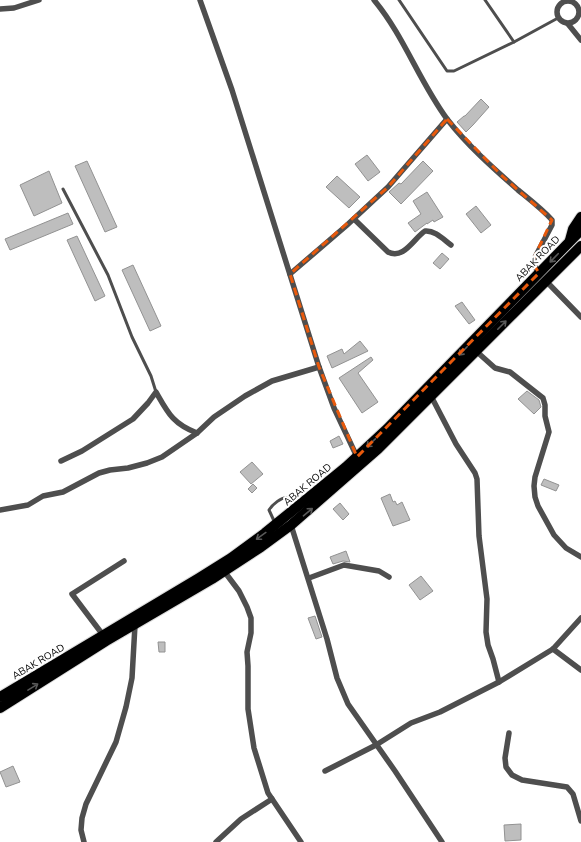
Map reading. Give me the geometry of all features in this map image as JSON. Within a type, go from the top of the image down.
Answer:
[{"type":"highway","points":[[569,242],[573,229],[581,217]]},
{"type":"highway","name":"ABAK ROAD","points":[[0,708],[104,638],[224,562],[276,525],[357,457],[387,429],[581,230]]},
{"type":"highway","name":"ABAK ROAD","points":[[0,697],[104,638],[135,625],[224,571],[292,525],[378,449],[546,281],[576,255],[581,246]]},
{"type":"street","points":[[0,9],[14,8],[39,0]]},
{"type":"street","points":[[200,0],[232,90],[319,367],[334,408],[357,457]]},
{"type":"street","points":[[374,0],[393,26],[425,85],[447,119],[471,146],[552,220],[552,225],[533,261],[539,273]]},
{"type":"street","points":[[568,24],[580,19],[580,6],[574,2],[564,2],[557,8],[558,18],[562,22],[568,24],[581,40]]},
{"type":"street","points":[[290,274],[354,219],[388,187],[447,119]]},
{"type":"street","points":[[354,219],[388,252],[392,254],[403,252],[425,230],[430,230],[451,245]]},
{"type":"street","points":[[546,281],[581,317]]},
{"type":"street","points":[[476,351],[495,368],[510,372],[543,398],[548,432],[535,477],[535,497],[538,506],[554,535],[566,548],[581,557]]},
{"type":"street","points":[[0,510],[28,505],[43,496],[63,492],[99,473],[128,468],[162,457],[196,433],[214,417],[245,396],[272,381],[319,367]]},
{"type":"street","points":[[61,461],[82,451],[133,419],[156,392],[174,420],[184,428],[196,433]]},
{"type":"street","points":[[431,396],[456,444],[475,473],[477,479],[479,536],[487,598],[486,632],[488,645],[494,659],[499,682]]},
{"type":"street","points":[[292,525],[327,639],[337,678],[348,704],[442,842]]},
{"type":"street","points":[[104,638],[72,594],[124,561]]},
{"type":"street","points":[[308,578],[344,565],[379,571],[389,577]]},
{"type":"street","points":[[224,571],[239,591],[251,618],[251,633],[247,652],[248,709],[254,748],[266,787],[272,799],[301,842]]},
{"type":"street","points":[[325,771],[376,745],[411,723],[440,712],[499,682],[553,649],[581,618]]},
{"type":"street","points":[[84,842],[82,818],[86,804],[116,742],[126,707],[132,678],[135,625]]},
{"type":"street","points":[[553,649],[581,670]]},
{"type":"street","points":[[509,733],[505,758],[506,767],[512,775],[522,780],[567,787],[573,794],[581,821]]},
{"type":"street","points":[[216,842],[241,819],[272,799]]},
{"type":"lane","points":[[399,0],[447,71],[450,72],[514,42],[558,18]]},
{"type":"lane","points":[[485,0],[514,42]]},
{"type":"lane","points":[[63,189],[108,275],[132,337],[151,376],[156,392]]},
{"type":"lane","points":[[276,525],[269,510],[275,503],[284,498],[289,498],[299,506]]},
{"type":"highlighted area","points":[[447,119],[501,175],[552,220],[532,262],[539,273],[357,457],[319,367],[290,274],[388,187]]},
{"type":"building","points":[[481,99],[489,107],[466,132],[457,122],[465,116]]},
{"type":"building","points":[[367,155],[380,172],[368,181],[355,164]]},
{"type":"building","points":[[87,161],[117,227],[105,232],[75,166]]},
{"type":"building","points":[[423,161],[433,171],[401,204],[389,192],[399,183],[401,184]]},
{"type":"building","points":[[49,171],[62,203],[34,216],[20,185]]},
{"type":"building","points":[[337,176],[360,197],[349,208],[326,187]]},
{"type":"building","points":[[427,192],[443,217],[434,222],[433,220],[427,223],[415,232],[408,223],[421,214],[413,201]]},
{"type":"building","points":[[476,206],[491,225],[481,233],[466,214]]},
{"type":"building","points":[[68,213],[73,224],[10,250],[5,239]]},
{"type":"building","points":[[77,236],[105,296],[95,301],[67,240]]},
{"type":"building","points":[[442,253],[449,259],[440,269],[433,263]]},
{"type":"building","points":[[133,265],[161,326],[150,331],[122,270]]},
{"type":"building","points":[[462,302],[475,320],[469,324],[455,306]]},
{"type":"building","points":[[360,341],[368,351],[332,368],[327,356],[342,349],[344,354]]},
{"type":"building","points":[[371,357],[373,360],[358,373],[378,402],[362,413],[339,378]]},
{"type":"building","points":[[527,391],[539,400],[541,407],[534,414],[518,399]]},
{"type":"building","points":[[339,436],[343,444],[333,448],[330,441]]},
{"type":"building","points":[[252,462],[263,474],[251,484],[240,472]]},
{"type":"building","points":[[544,479],[559,485],[556,491],[541,485]]},
{"type":"building","points":[[253,484],[257,488],[252,493],[248,489]]},
{"type":"building","points":[[390,494],[393,502],[395,501],[397,505],[402,502],[410,520],[393,526],[381,498]]},
{"type":"building","points":[[340,503],[349,514],[343,520],[333,509]]},
{"type":"building","points":[[346,551],[350,562],[343,561],[333,564],[330,557]]},
{"type":"building","points":[[421,576],[433,591],[420,600],[409,585]]},
{"type":"building","points":[[315,616],[322,637],[316,639],[308,618]]},
{"type":"building","points":[[158,642],[165,642],[165,652],[159,652]]},
{"type":"building","points":[[13,766],[20,782],[6,787],[0,772]]},
{"type":"building","points":[[521,824],[521,840],[505,841],[504,825]]}]
